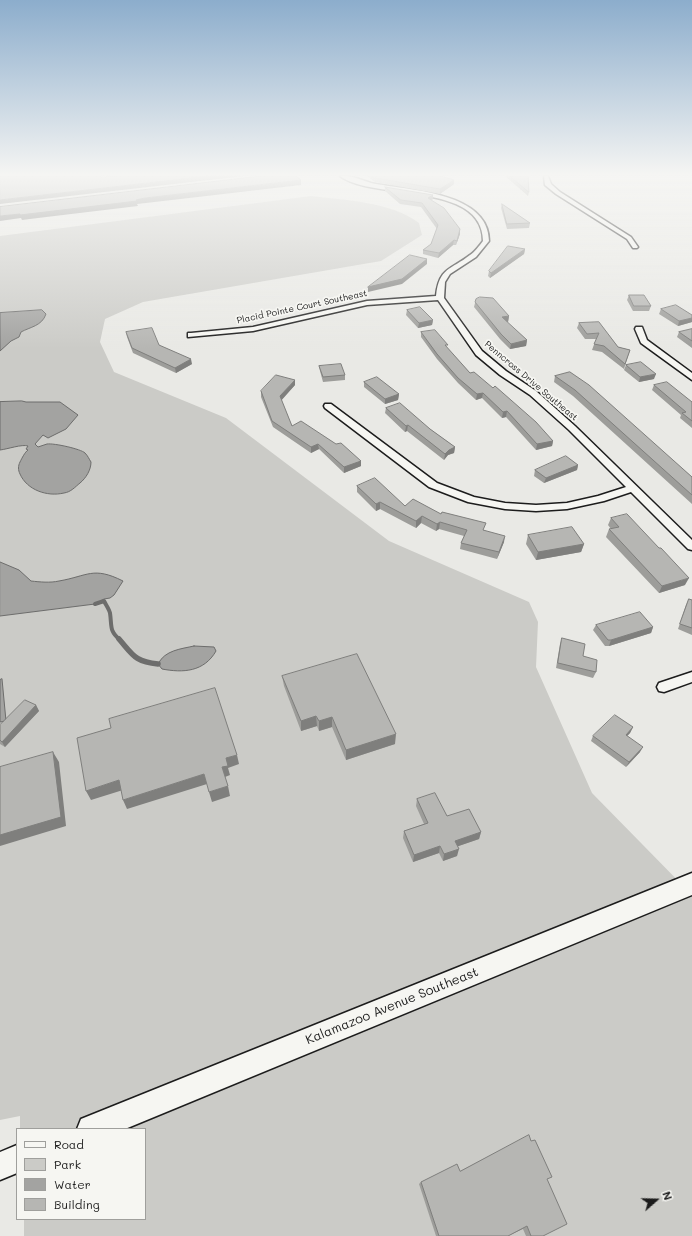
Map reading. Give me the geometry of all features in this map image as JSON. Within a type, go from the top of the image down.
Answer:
[{"type":"street","points":[[440,298],[441,282],[447,273],[474,256],[481,249],[486,241],[485,234]]},
{"type":"street","points":[[623,234],[630,238],[634,247]]},
{"type":"street","name":"Placid Pointe Court Southeast","points":[[191,335],[253,329],[367,303],[440,298]]},
{"type":"street","name":"Penncross Drive Southeast","points":[[440,298],[479,353],[503,373],[539,398],[615,468],[632,488],[692,546]]},
{"type":"street","points":[[639,329],[644,341],[692,378]]},
{"type":"street","points":[[328,406],[434,485],[472,500],[505,506],[544,508],[567,506],[600,499],[632,488]]},
{"type":"street","points":[[664,687],[692,677]]},
{"type":"street","name":"Kalamazoo Avenue Southeast","points":[[93,1128],[692,884]]},
{"type":"street","points":[[0,1166],[16,1159]]},
{"type":"green space","points":[[18,234],[422,234],[422,235],[381,261],[143,302],[105,319],[100,342],[114,372],[226,418],[389,541],[529,602],[538,622],[536,667],[592,793],[692,895],[692,1236],[24,1236],[24,1220],[146,1220],[146,1128],[20,1128],[20,1116],[0,1120],[0,236]]},
{"type":"water","points":[[42,310],[46,314],[39,324],[21,332],[19,337],[11,341],[0,351],[0,313]]},
{"type":"water","points":[[0,402],[60,402],[78,415],[66,429],[48,438],[43,435],[35,444],[38,447],[50,444],[67,447],[83,451],[87,455],[91,462],[88,474],[69,492],[58,494],[44,493],[33,488],[23,480],[19,472],[19,464],[28,450],[26,449],[28,446],[19,446],[0,450]]},
{"type":"water","points":[[0,562],[19,570],[31,581],[56,582],[97,573],[113,576],[123,581],[114,595],[95,604],[0,616]]},
{"type":"water","points":[[194,646],[214,647],[216,651],[211,658],[199,667],[185,671],[162,669],[158,664],[161,659],[169,653]]},
{"type":"water","points":[[2,679],[6,721],[0,722],[0,680]]},
{"type":"building","points":[[435,234],[459,234],[457,241],[454,240],[439,253],[423,250],[431,244]]},
{"type":"building","points":[[508,246],[525,249],[491,273],[489,271]]},
{"type":"building","points":[[410,255],[427,259],[402,279],[368,287]]},
{"type":"building","points":[[629,295],[644,295],[651,306],[634,306]]},
{"type":"building","points":[[480,297],[493,298],[509,316],[502,317],[527,340],[511,344],[475,302],[476,299]]},
{"type":"building","points":[[676,305],[692,315],[692,318],[679,321],[661,309]]},
{"type":"building","points":[[420,307],[433,320],[419,323],[407,310]]},
{"type":"building","points":[[599,322],[618,347],[630,350],[625,364],[604,346],[594,344],[599,333],[587,334],[579,323]]},
{"type":"building","points":[[152,328],[159,345],[191,359],[175,368],[132,348],[126,332]]},
{"type":"building","points":[[692,329],[692,341],[679,332]]},
{"type":"building","points":[[435,330],[448,345],[445,345],[470,373],[474,372],[493,388],[495,386],[536,422],[553,441],[537,444],[507,411],[503,412],[483,393],[477,394],[458,378],[437,354],[421,332]]},
{"type":"building","points":[[641,362],[656,374],[640,377],[626,365]]},
{"type":"building","points":[[341,364],[345,375],[323,377],[319,366]]},
{"type":"building","points":[[570,372],[589,385],[692,477],[692,495],[575,390],[555,376]]},
{"type":"building","points":[[276,375],[295,380],[280,396],[292,426],[301,421],[336,444],[341,443],[361,461],[344,467],[318,444],[311,447],[272,421],[261,391]]},
{"type":"building","points":[[377,377],[399,394],[385,399],[364,382]]},
{"type":"building","points":[[667,382],[692,402],[692,421],[682,413],[686,412],[654,385]]},
{"type":"building","points":[[400,403],[430,429],[455,447],[445,454],[408,425],[406,426],[386,408]]},
{"type":"building","points":[[566,456],[578,465],[546,478],[535,470]]},
{"type":"building","points":[[375,478],[405,506],[413,499],[441,514],[442,512],[486,523],[483,530],[505,536],[499,552],[461,543],[467,530],[440,522],[437,524],[422,516],[416,521],[380,502],[376,504],[357,486]]},
{"type":"building","points":[[627,514],[689,578],[662,586],[609,529],[619,527],[611,518]]},
{"type":"building","points":[[572,527],[584,544],[538,552],[528,535]]},
{"type":"building","points":[[689,599],[692,600],[692,628],[680,624]]},
{"type":"building","points":[[640,612],[653,627],[608,640],[596,625]]},
{"type":"building","points":[[562,638],[585,644],[583,656],[597,660],[596,672],[558,663]]},
{"type":"building","points":[[357,654],[396,734],[346,750],[332,717],[319,721],[316,716],[301,721],[282,676]]},
{"type":"building","points":[[215,688],[237,755],[226,758],[228,766],[222,767],[228,786],[209,792],[204,774],[123,800],[119,780],[86,791],[77,738],[111,728],[109,719]]},
{"type":"building","points":[[25,700],[36,705],[2,742],[0,740],[0,725]]},
{"type":"building","points":[[615,715],[633,727],[626,735],[643,747],[629,762],[593,736]]},
{"type":"building","points":[[53,752],[61,817],[0,835],[0,767]]},
{"type":"building","points":[[435,793],[447,816],[469,809],[481,832],[455,841],[459,849],[444,854],[440,846],[414,855],[404,831],[428,823],[417,799]]},
{"type":"building","points":[[529,1135],[531,1141],[535,1140],[552,1177],[547,1179],[567,1224],[543,1236],[531,1236],[527,1226],[508,1236],[439,1236],[421,1182],[457,1164],[460,1171]]},
{"type":"waterway","points":[[95,604],[104,601],[110,613],[111,625],[114,634],[120,640]]},
{"type":"waterway","points":[[120,640],[135,657],[144,662],[158,664]]}]
